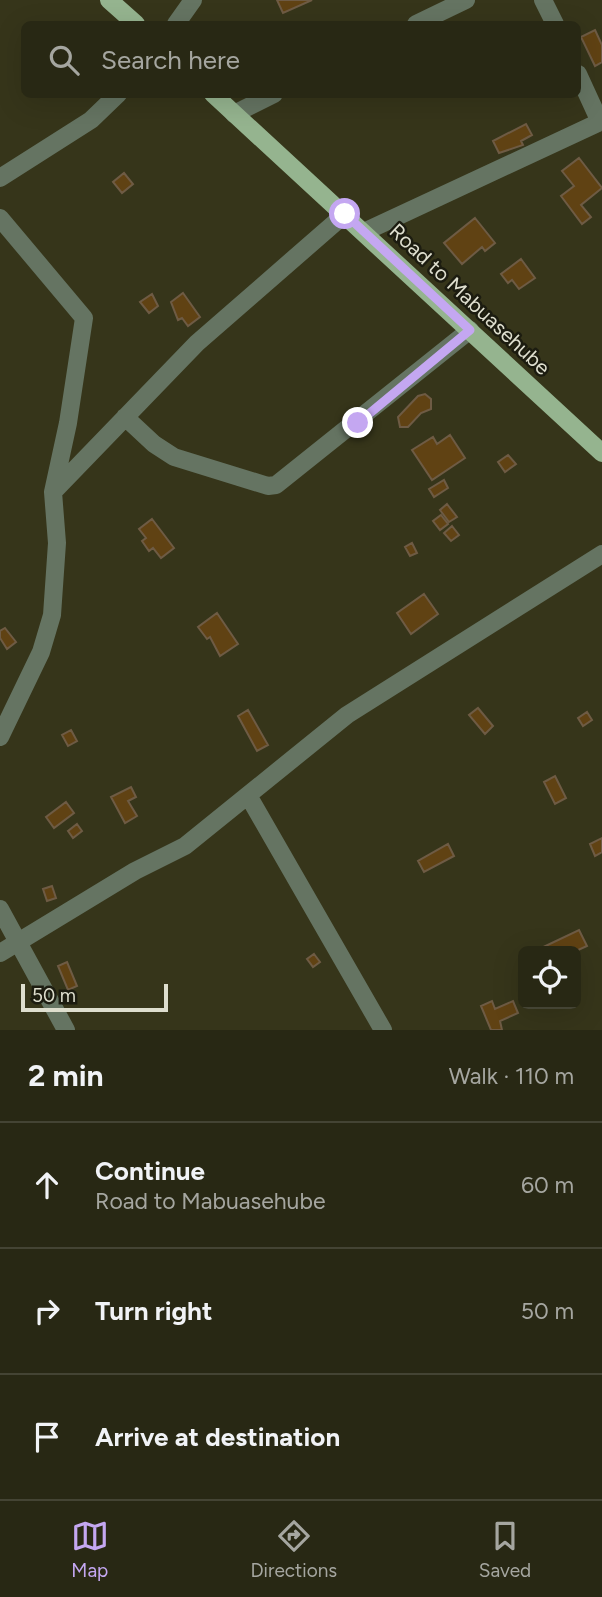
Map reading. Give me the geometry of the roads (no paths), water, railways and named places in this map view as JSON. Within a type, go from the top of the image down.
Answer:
[{"type":"main road","points":[[109,0],[133,21]]},
{"type":"main road","name":"Road to Mabuasehube","points":[[217,98],[602,453]]},
{"type":"street","points":[[178,21],[193,0]]},
{"type":"street","points":[[422,21],[466,0]]},
{"type":"street","points":[[543,0],[554,21]]},
{"type":"street","points":[[364,232],[601,121],[581,80]]},
{"type":"street","points":[[0,178],[91,120],[114,98]]},
{"type":"street","points":[[234,114],[266,98]]},
{"type":"street","points":[[53,492],[197,343],[345,214]]},
{"type":"street","points":[[0,218],[83,318],[68,423],[53,492],[57,543],[52,615],[41,652],[0,737]]},
{"type":"street","points":[[125,417],[154,444],[174,457],[268,486],[276,485],[376,408],[470,330]]},
{"type":"street","points":[[0,953],[135,871],[185,846],[249,797],[347,715],[602,554]]},
{"type":"street","points":[[249,797],[383,1030]]},
{"type":"street","points":[[0,909],[66,1030]]}]
